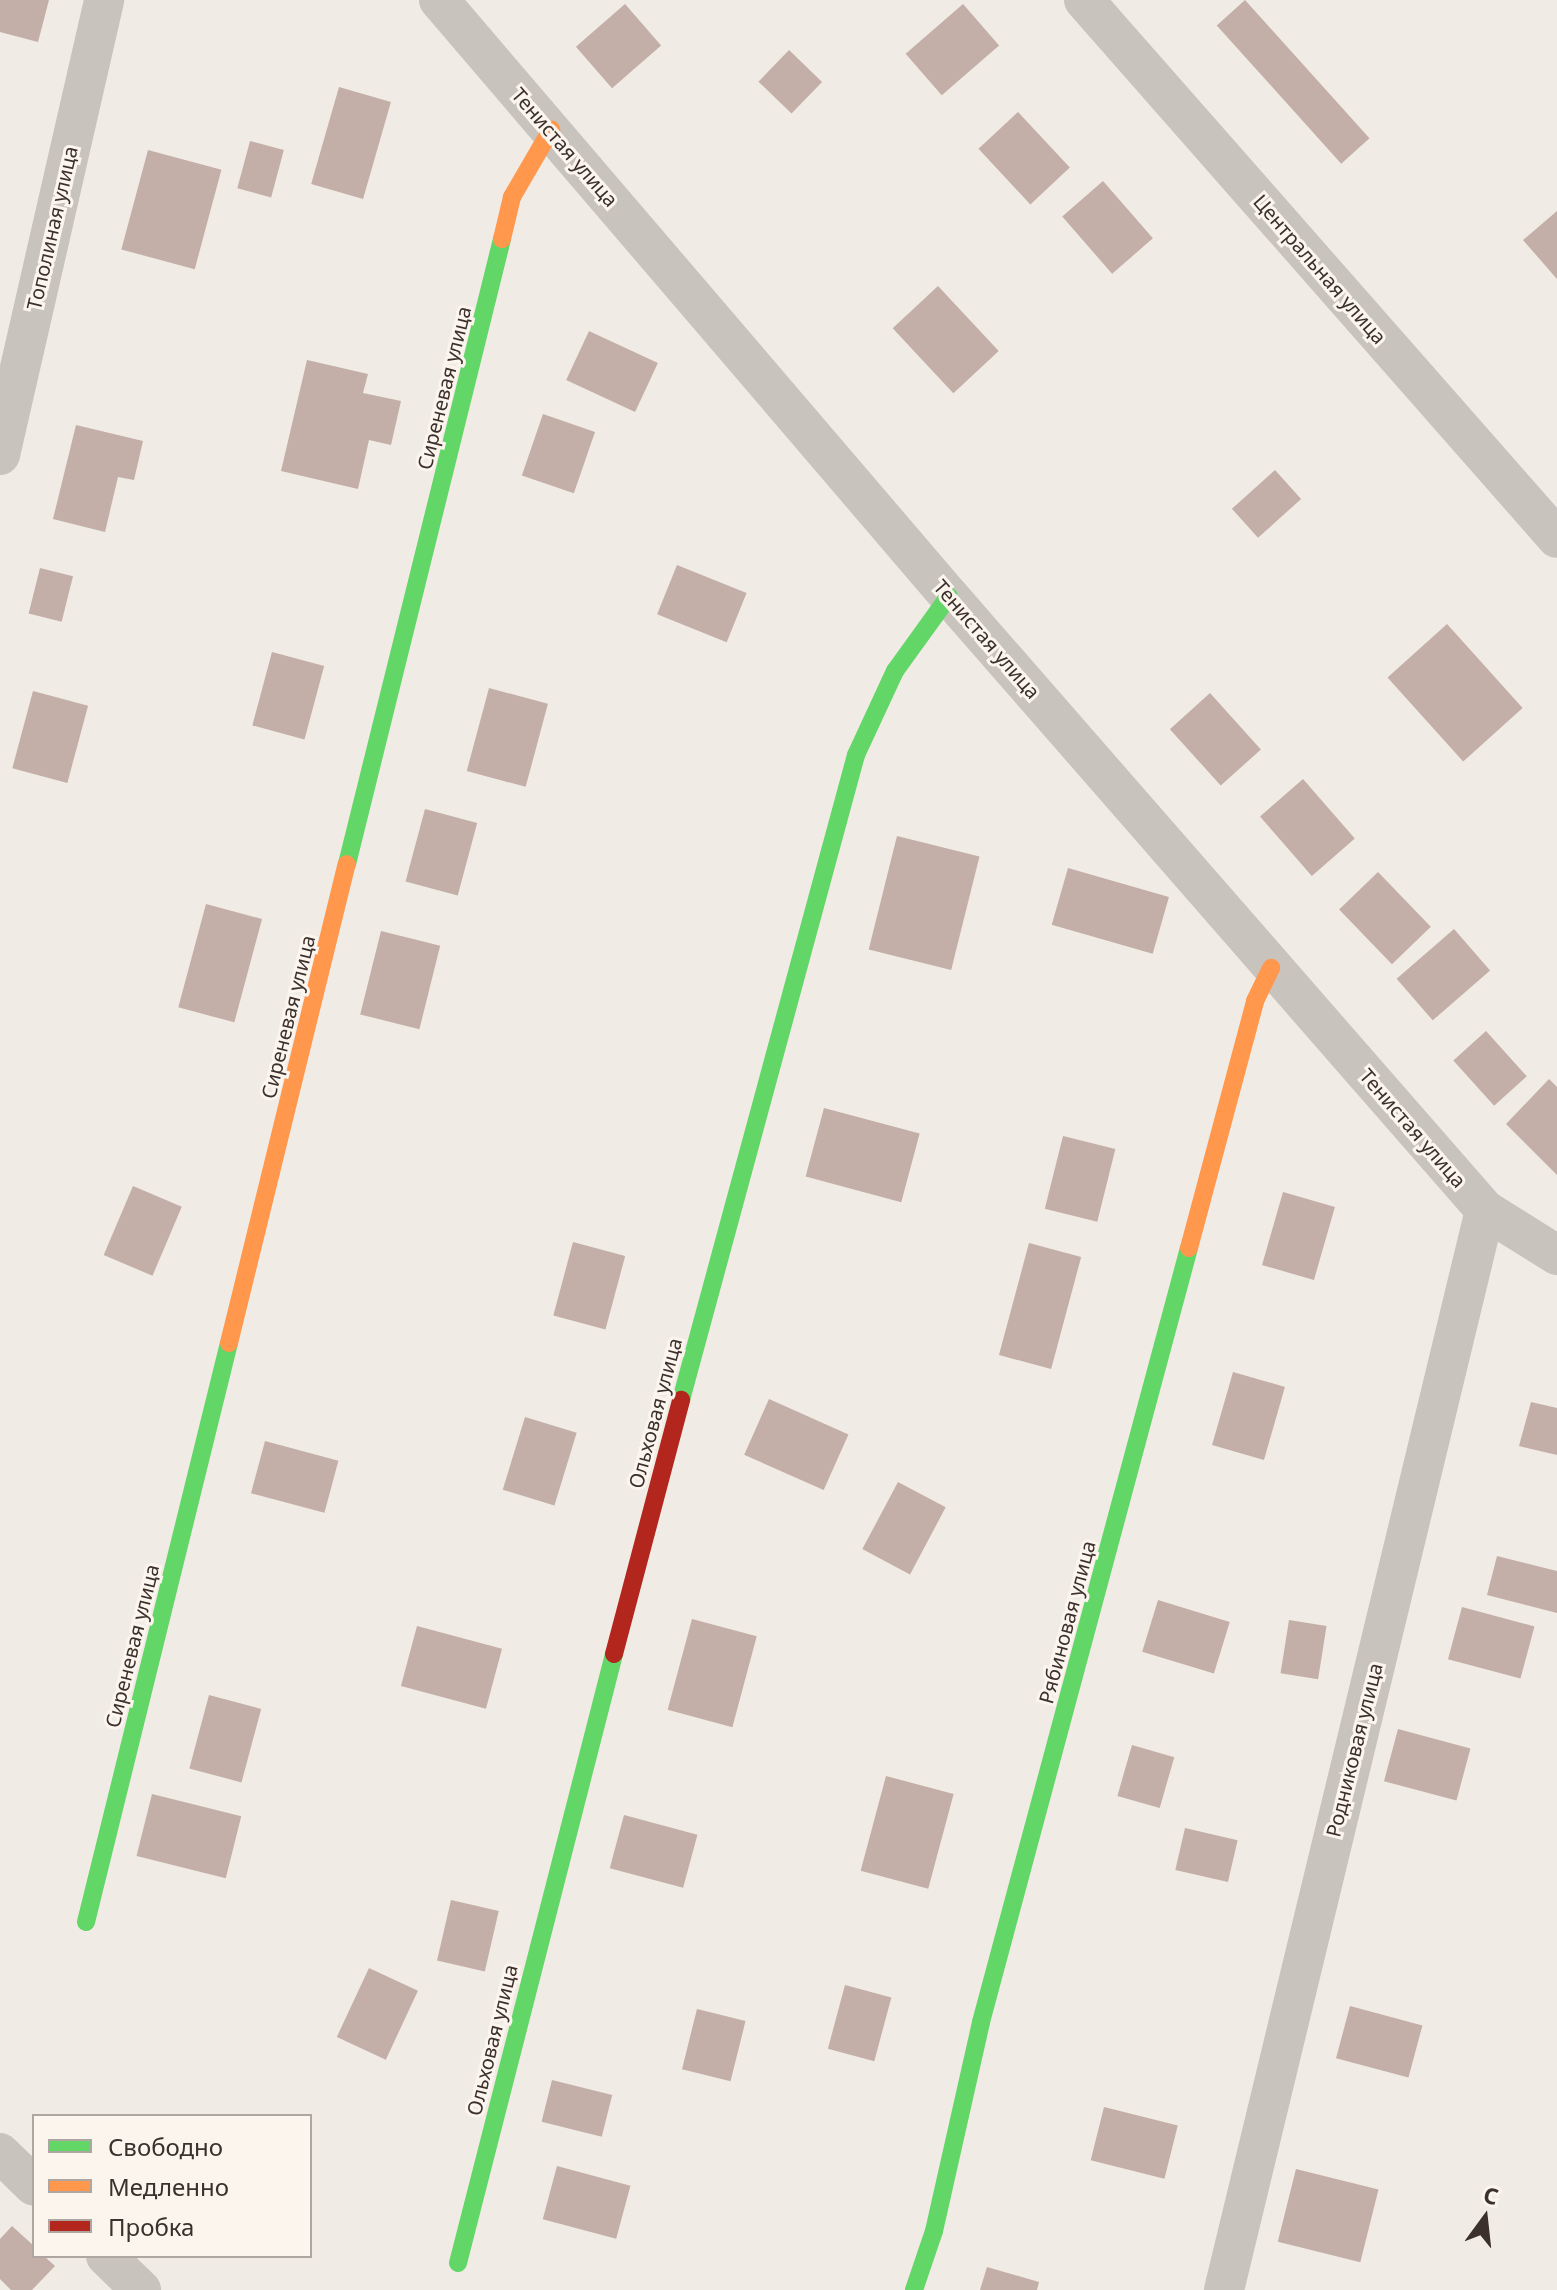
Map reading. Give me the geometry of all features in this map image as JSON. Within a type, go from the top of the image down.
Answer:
[{"type":"street","name":"Тополиная улица","points":[[0,455],[104,0]]},
{"type":"street","name":"Тенистая улица","points":[[439,0],[949,596],[1485,1210],[1557,1255]]},
{"type":"street","name":"Центральная улица","points":[[1084,0],[1557,538]]},
{"type":"street","name":"Сиреневая улица","points":[[86,1922],[512,197],[551,130]]},
{"type":"street","name":"Ольховая улица","points":[[458,2263],[659,1480],[856,755],[895,671],[949,596]]},
{"type":"street","name":"Рябиновая улица","points":[[914,2290],[934,2231],[981,2022],[1255,1001],[1271,968]]},
{"type":"street","name":"Родниковая улица","points":[[1224,2290],[1485,1210]]},
{"type":"street","points":[[0,2153],[32,2184]]},
{"type":"street","points":[[108,2258],[141,2290]]},
{"type":"building","points":[[0,0],[49,0],[38,42],[0,32]]},
{"type":"building","points":[[1245,0],[1369,138],[1341,164],[1217,25]]},
{"type":"building","points":[[625,4],[661,46],[612,88],[576,47]]},
{"type":"building","points":[[963,4],[999,46],[942,95],[906,54]]},
{"type":"building","points":[[789,50],[822,82],[792,114],[758,82]]},
{"type":"building","points":[[339,87],[391,102],[363,199],[311,184]]},
{"type":"building","points":[[1018,112],[1070,168],[1030,204],[979,149]]},
{"type":"building","points":[[250,141],[284,150],[271,197],[237,188]]},
{"type":"building","points":[[148,150],[221,170],[195,269],[121,249]]},
{"type":"building","points":[[1103,181],[1153,238],[1112,274],[1062,216]]},
{"type":"building","points":[[1557,211],[1557,279],[1523,240]]},
{"type":"building","points":[[938,286],[999,351],[953,393],[893,328]]},
{"type":"building","points":[[589,331],[658,363],[635,412],[566,380]]},
{"type":"building","points":[[307,360],[368,374],[363,393],[401,401],[391,445],[369,440],[358,489],[281,471]]},
{"type":"building","points":[[543,414],[595,432],[574,493],[522,475]]},
{"type":"building","points":[[76,425],[143,441],[134,480],[118,477],[105,532],[53,519]]},
{"type":"building","points":[[1275,470],[1301,499],[1258,538],[1232,509]]},
{"type":"building","points":[[677,565],[747,593],[727,642],[657,614]]},
{"type":"building","points":[[40,568],[73,576],[62,622],[29,614]]},
{"type":"building","points":[[1447,624],[1523,708],[1463,762],[1388,678]]},
{"type":"building","points":[[272,652],[324,666],[304,739],[252,725]]},
{"type":"building","points":[[489,688],[548,704],[526,787],[467,771]]},
{"type":"building","points":[[33,691],[88,706],[67,783],[12,768]]},
{"type":"building","points":[[1210,693],[1261,749],[1221,786],[1170,729]]},
{"type":"building","points":[[1303,779],[1355,839],[1312,876],[1260,816]]},
{"type":"building","points":[[425,809],[477,823],[458,895],[406,881]]},
{"type":"building","points":[[897,836],[979,857],[951,970],[869,950]]},
{"type":"building","points":[[1068,868],[1169,897],[1153,954],[1052,925]]},
{"type":"building","points":[[1378,872],[1431,927],[1392,964],[1339,910]]},
{"type":"building","points":[[206,904],[262,919],[234,1022],[178,1007]]},
{"type":"building","points":[[1454,929],[1490,971],[1433,1020],[1397,979]]},
{"type":"building","points":[[381,931],[440,946],[419,1029],[360,1014]]},
{"type":"building","points":[[1486,1031],[1527,1076],[1494,1106],[1453,1060]]},
{"type":"building","points":[[1549,1079],[1557,1087],[1557,1175],[1506,1124]]},
{"type":"building","points":[[824,1108],[920,1134],[901,1202],[806,1177]]},
{"type":"building","points":[[1063,1136],[1115,1149],[1097,1222],[1045,1209]]},
{"type":"building","points":[[133,1186],[182,1207],[152,1276],[104,1255]]},
{"type":"building","points":[[1283,1192],[1335,1207],[1314,1280],[1262,1265]]},
{"type":"building","points":[[573,1242],[625,1256],[605,1329],[553,1315]]},
{"type":"building","points":[[1029,1243],[1081,1257],[1051,1369],[999,1355]]},
{"type":"building","points":[[1233,1372],[1285,1387],[1264,1460],[1212,1445]]},
{"type":"building","points":[[769,1399],[848,1434],[824,1490],[744,1455]]},
{"type":"building","points":[[1531,1402],[1557,1408],[1557,1455],[1519,1446]]},
{"type":"building","points":[[525,1417],[577,1433],[554,1505],[503,1490]]},
{"type":"building","points":[[265,1441],[338,1461],[324,1513],[251,1493]]},
{"type":"building","points":[[898,1482],[946,1507],[910,1574],[862,1549]]},
{"type":"building","points":[[1497,1556],[1557,1571],[1557,1613],[1487,1595]]},
{"type":"building","points":[[1158,1600],[1230,1622],[1214,1674],[1142,1652]]},
{"type":"building","points":[[1462,1607],[1534,1626],[1520,1679],[1448,1659]]},
{"type":"building","points":[[692,1619],[757,1636],[732,1727],[668,1710]]},
{"type":"building","points":[[1289,1620],[1327,1626],[1318,1679],[1281,1673]]},
{"type":"building","points":[[417,1626],[502,1649],[486,1709],[401,1686]]},
{"type":"building","points":[[209,1695],[261,1709],[241,1782],[189,1768]]},
{"type":"building","points":[[1398,1729],[1470,1748],[1456,1801],[1384,1781]]},
{"type":"building","points":[[1132,1745],[1174,1757],[1160,1808],[1117,1796]]},
{"type":"building","points":[[886,1776],[954,1794],[928,1889],[861,1871]]},
{"type":"building","points":[[152,1794],[241,1816],[226,1878],[137,1856]]},
{"type":"building","points":[[624,1815],[697,1835],[683,1888],[610,1868]]},
{"type":"building","points":[[1185,1828],[1238,1840],[1228,1882],[1175,1870]]},
{"type":"building","points":[[451,1900],[499,1911],[485,1971],[437,1960]]},
{"type":"building","points":[[369,1968],[418,1991],[386,2060],[337,2037]]},
{"type":"building","points":[[845,1985],[891,1997],[874,2061],[828,2049]]},
{"type":"building","points":[[1350,2006],[1422,2025],[1408,2078],[1336,2058]]},
{"type":"building","points":[[697,2009],[746,2021],[731,2081],[682,2069]]},
{"type":"building","points":[[552,2080],[612,2095],[602,2137],[542,2122]]},
{"type":"building","points":[[1104,2107],[1178,2125],[1164,2179],[1091,2160]]},
{"type":"building","points":[[557,2166],[630,2186],[616,2239],[543,2219]]},
{"type":"building","points":[[1296,2169],[1378,2190],[1360,2262],[1278,2242]]},
{"type":"building","points":[[12,2226],[32,2244],[32,2258],[46,2258],[55,2266],[32,2290],[11,2290],[0,2279],[0,2239]]},
{"type":"building","points":[[987,2267],[1039,2282],[1037,2290],[980,2290]]},
{"type":"traffic: fast","points":[[347,864],[502,239]]},
{"type":"traffic: fast","points":[[681,1400],[856,755],[895,671],[949,596]]},
{"type":"traffic: fast","points":[[914,2290],[934,2231],[981,2022],[1189,1248]]},
{"type":"traffic: fast","points":[[86,1922],[229,1343]]},
{"type":"traffic: fast","points":[[458,2263],[614,1654]]},
{"type":"traffic: slow","points":[[502,239],[512,197],[551,130]]},
{"type":"traffic: slow","points":[[229,1343],[347,864]]},
{"type":"traffic: slow","points":[[1189,1248],[1255,1001],[1271,968]]},
{"type":"traffic: jam","points":[[614,1654],[681,1400]]}]
